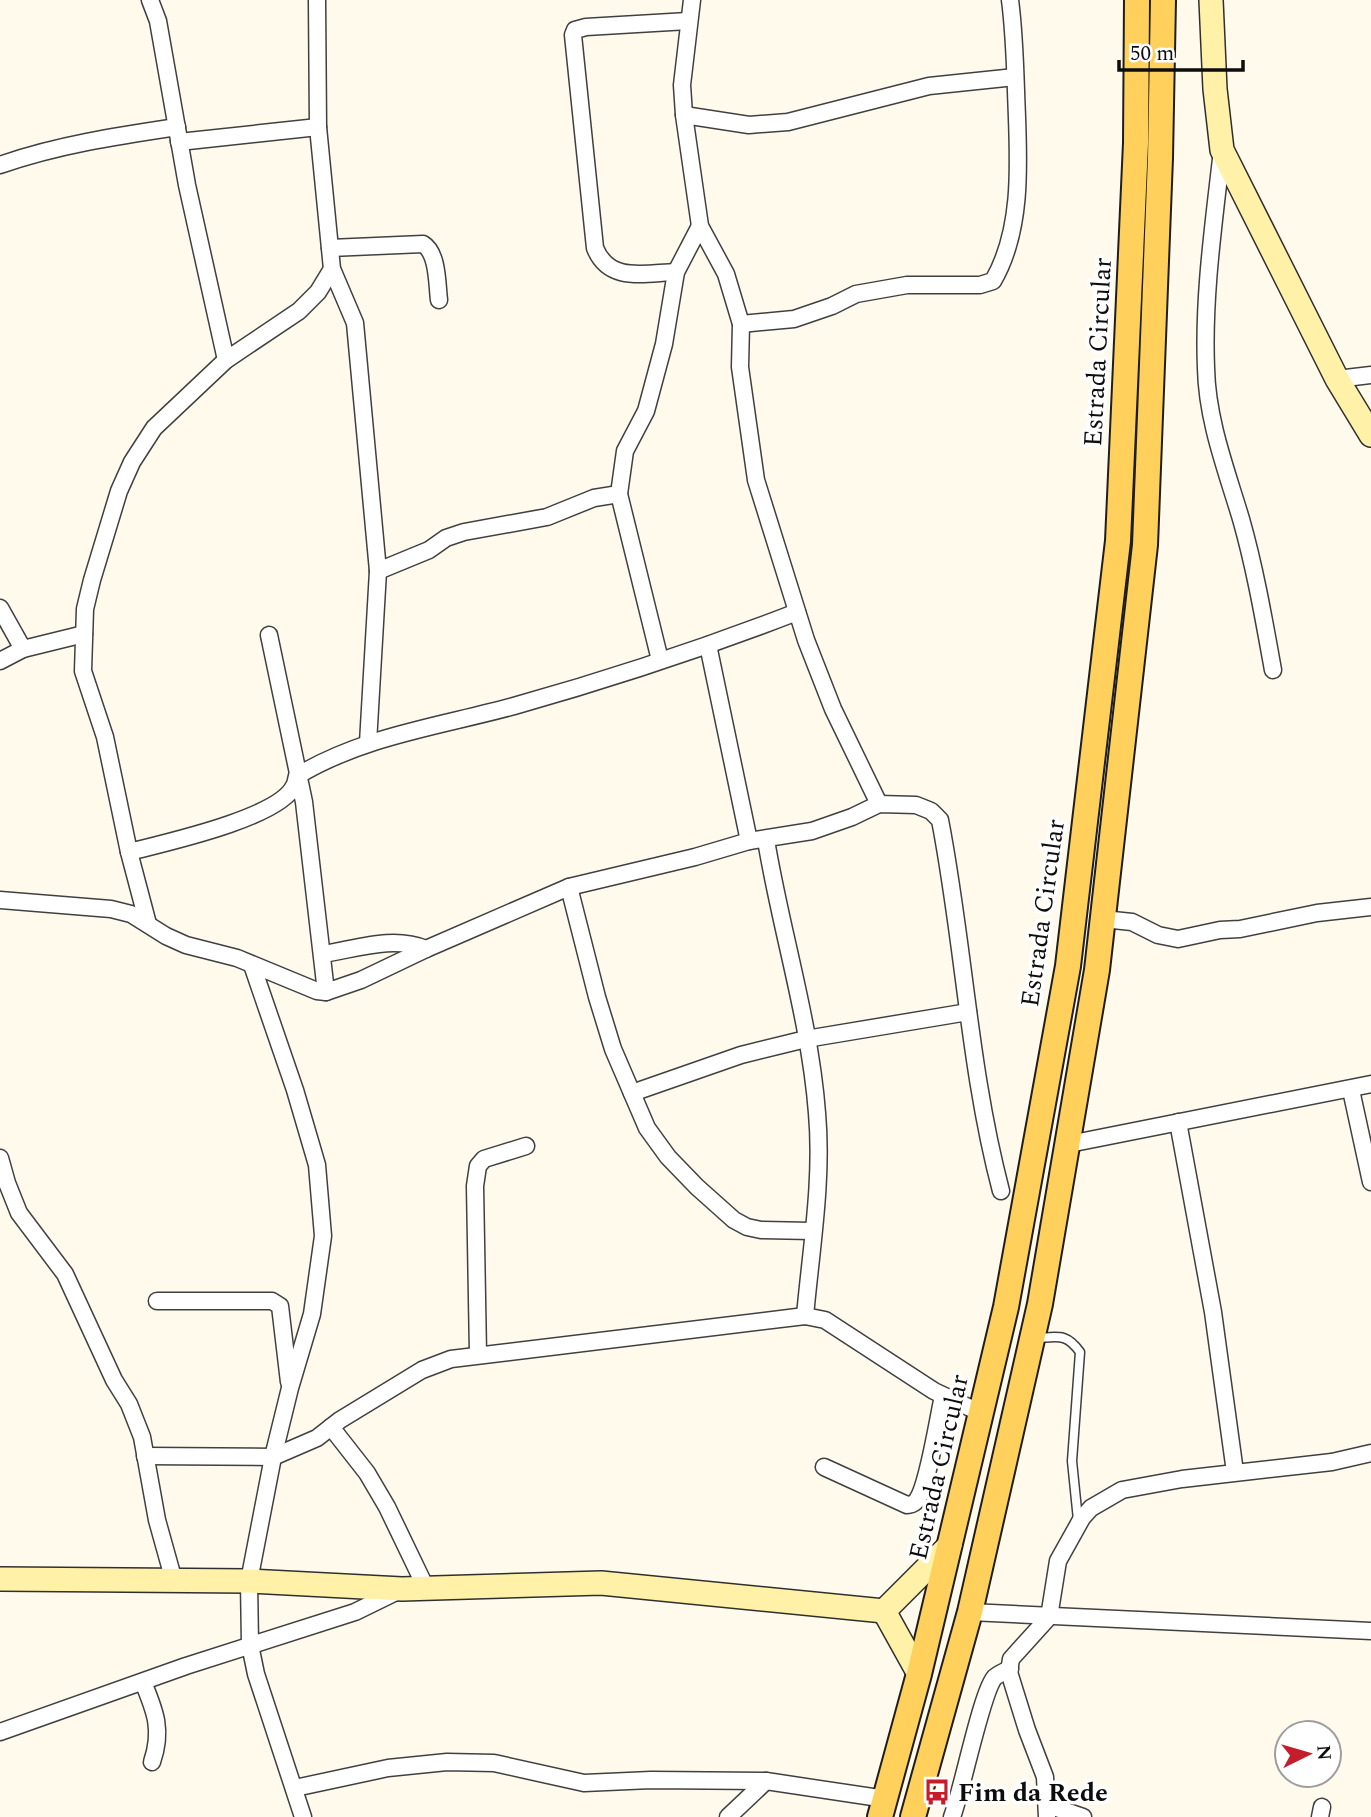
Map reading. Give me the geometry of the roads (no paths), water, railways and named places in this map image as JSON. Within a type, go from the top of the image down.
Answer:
[{"type":"main road","name":"Estrada Circular","points":[[883,1808],[919,1674],[1006,1307],[1068,965],[1118,541],[1136,143],[1137,0]]},
{"type":"main road","name":"Estrada Circular","points":[[912,1817],[970,1612],[1032,1338],[1069,1144],[1097,970],[1145,545],[1160,158],[1163,0]]},
{"type":"street","points":[[150,0],[158,21],[178,135],[226,360]]},
{"type":"street","points":[[317,0],[318,127],[332,269],[355,323],[378,571],[368,743]]},
{"type":"street","points":[[692,0],[682,85],[684,115],[700,226],[726,274],[741,324],[740,367],[755,480],[797,612],[833,709],[879,804]]},
{"type":"street","points":[[741,324],[794,319],[832,306],[856,294],[894,288],[980,285],[993,281],[1008,248],[1017,195],[1016,77],[1010,0]]},
{"type":"street","points":[[1211,0],[1214,89],[1222,150],[1207,300],[1205,369],[1217,443],[1241,521],[1259,594],[1273,670]]},
{"type":"street","points":[[676,272],[621,274],[601,262],[595,248],[573,35],[575,30],[586,27],[688,21]]},
{"type":"street","points":[[684,115],[749,125],[788,122],[929,86],[1016,77]]},
{"type":"street","points":[[0,165],[105,138],[318,127]]},
{"type":"street","points":[[1222,150],[1337,379],[1371,435]]},
{"type":"street","points":[[660,660],[619,494],[625,451],[646,411],[664,344],[676,272],[700,226]]},
{"type":"street","points":[[330,248],[423,244],[429,247],[433,256],[439,300]]},
{"type":"street","points":[[148,924],[129,852],[106,737],[83,670],[85,608],[92,580],[119,491],[132,462],[154,428],[226,360],[299,311],[318,292],[332,269]]},
{"type":"street","points":[[1337,379],[1371,375]]},
{"type":"street","points":[[378,571],[429,550],[455,535],[547,517],[594,498],[619,494]]},
{"type":"street","points":[[0,608],[23,649]]},
{"type":"street","points":[[129,852],[221,828],[260,812],[294,788],[298,776],[315,765],[368,743],[568,691],[708,645],[797,612]]},
{"type":"street","points":[[0,661],[23,649],[84,634]]},
{"type":"street","points":[[269,635],[304,802],[326,992]]},
{"type":"street","points":[[708,645],[757,840],[774,888],[798,989],[817,1112],[820,1156],[805,1316]]},
{"type":"street","points":[[0,900],[111,909],[131,914],[186,945],[326,992],[361,981],[426,949],[569,887],[757,840],[812,831],[879,804],[916,806],[931,811],[940,820],[988,1143],[1001,1191]]},
{"type":"street","points":[[569,887],[613,1049],[647,1128],[668,1157],[734,1220],[761,1230],[812,1231]]},
{"type":"street","points":[[1103,919],[1132,922],[1157,936],[1178,939],[1317,913],[1371,907]]},
{"type":"street","points":[[323,954],[390,942],[414,944],[426,949]]},
{"type":"street","points":[[252,965],[317,1164],[323,1236],[312,1314],[273,1457],[249,1581],[250,1645],[256,1674],[303,1817]]},
{"type":"street","points":[[632,1093],[741,1055],[806,1040],[968,1012]]},
{"type":"street","points":[[1069,1144],[1371,1084]]},
{"type":"street","points":[[1350,1090],[1371,1182]]},
{"type":"street","points":[[1178,1122],[1213,1312],[1235,1472]]},
{"type":"street","points":[[478,1354],[475,1186],[478,1166],[484,1159],[526,1146]]},
{"type":"street","points":[[0,1158],[19,1213],[65,1274],[114,1380],[129,1404],[142,1437],[157,1520],[174,1581]]},
{"type":"street","points":[[157,1301],[272,1301],[280,1306],[290,1388]]},
{"type":"street","points":[[145,1455],[273,1457],[317,1437],[381,1393],[422,1370],[451,1359],[805,1316],[825,1320],[943,1396],[981,1413]]},
{"type":"street","points":[[824,1467],[907,1505],[912,1504],[918,1499],[943,1396]]},
{"type":"street","points":[[331,1427],[367,1473],[381,1496],[426,1588]]},
{"type":"street","points":[[1083,1817],[1047,1811],[1045,1777],[1027,1730],[1010,1669],[1011,1660],[1049,1617],[1058,1561],[1079,1523],[1091,1508],[1122,1490],[1235,1472],[1332,1462],[1371,1453]]},
{"type":"street","points":[[884,1611],[950,1545]]},
{"type":"street","points":[[0,1579],[249,1581],[402,1589],[601,1583],[884,1611]]},
{"type":"street","points":[[0,1732],[250,1645],[355,1612],[402,1589]]},
{"type":"street","points":[[884,1611],[919,1674]]},
{"type":"street","points":[[970,1612],[1371,1632]]},
{"type":"street","points":[[952,1817],[994,1677],[1010,1669]]},
{"type":"street","points":[[143,1682],[157,1716],[158,1735],[152,1762]]},
{"type":"street","points":[[295,1788],[388,1768],[447,1762],[494,1763],[584,1783],[651,1780],[766,1781],[883,1808]]},
{"type":"street","points":[[728,1817],[766,1781]]},
{"type":"lane","points":[[1032,1338],[1063,1336],[1071,1340],[1080,1352],[1072,1461],[1079,1523]]},
{"type":"place","name":"Fim da Rede","points":[[937,1792]]}]
